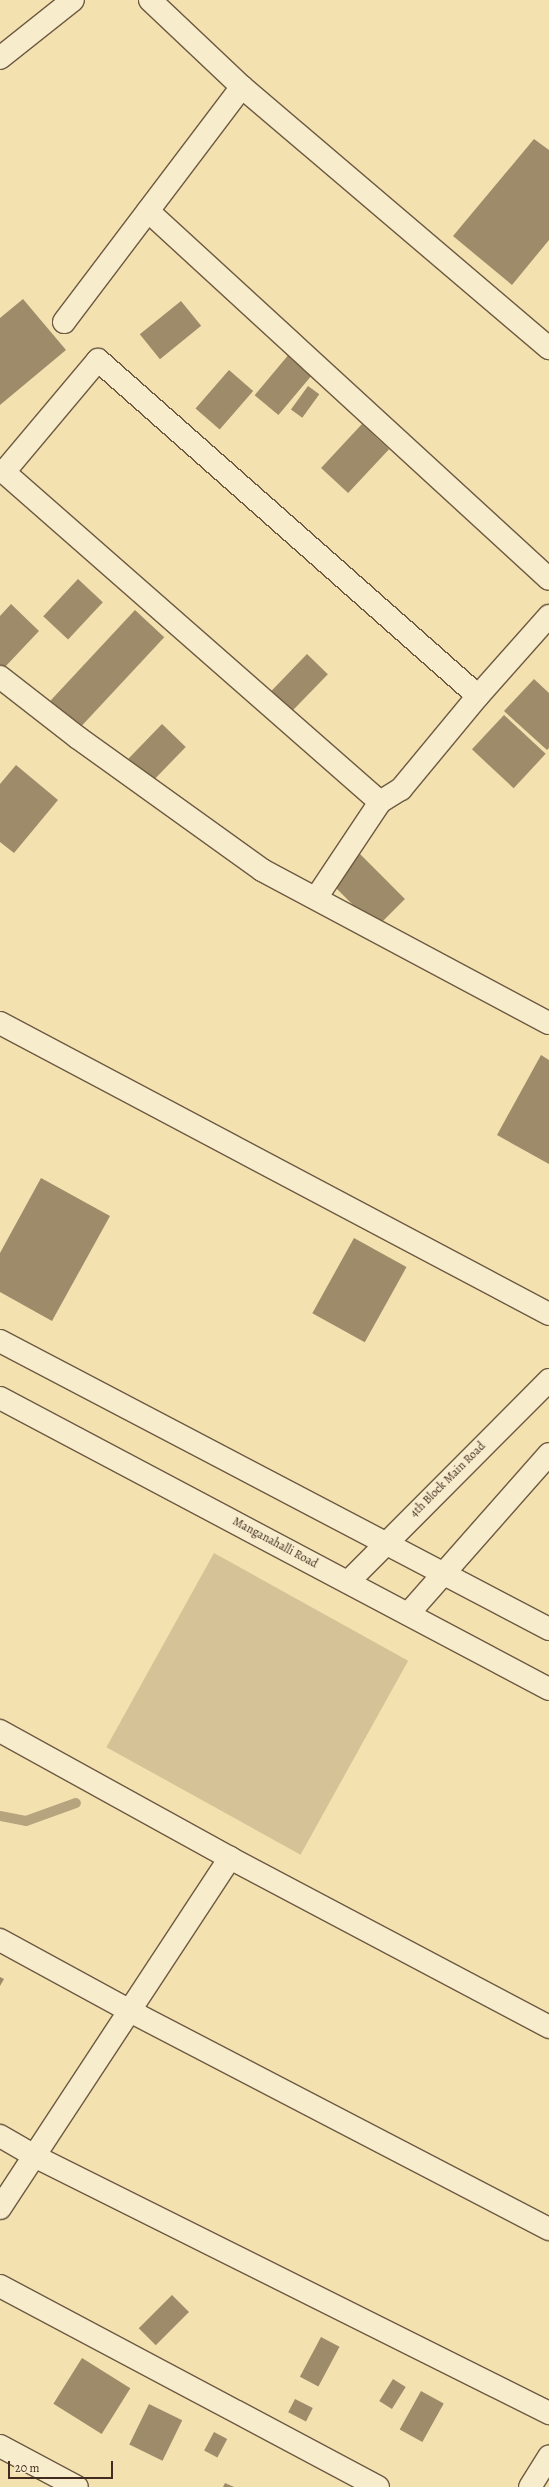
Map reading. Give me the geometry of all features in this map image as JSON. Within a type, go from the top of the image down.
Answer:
[{"type":"street","points":[[0,58],[73,0]]},
{"type":"street","points":[[150,0],[242,86],[549,348]]},
{"type":"street","points":[[64,322],[242,86]]},
{"type":"street","points":[[148,211],[549,579]]},
{"type":"street","points":[[380,802],[4,472],[98,360],[478,696]]},
{"type":"street","points":[[316,898],[380,802],[401,789],[478,696],[549,616]]},
{"type":"street","points":[[0,677],[77,737],[262,870],[549,1023]]},
{"type":"street","points":[[0,1023],[549,1314]]},
{"type":"street","points":[[0,1341],[549,1629]]},
{"type":"street","name":"4th Block Main Road","points":[[348,1582],[385,1543],[549,1380]]},
{"type":"street","name":"Manganahalli Road","points":[[0,1398],[549,1689]]},
{"type":"street","points":[[408,1614],[442,1573],[549,1454]]},
{"type":"street","points":[[0,1731],[230,1858],[549,2027]]},
{"type":"street","points":[[0,2208],[230,1858]]},
{"type":"street","points":[[0,1940],[130,2011],[549,2229]]},
{"type":"street","points":[[0,2136],[34,2156],[549,2413]]},
{"type":"street","points":[[0,2286],[378,2487]]},
{"type":"street","points":[[0,2446],[77,2487]]},
{"type":"street","points":[[530,2487],[549,2456]]},
{"type":"shaded area","points":[[214,1553],[408,1661],[301,1855],[106,1747]]},
{"type":"building","points":[[534,139],[549,150],[549,240],[512,285],[453,236]]},
{"type":"building","points":[[23,299],[66,350],[0,405],[0,318]]},
{"type":"building","points":[[181,301],[201,326],[160,359],[140,334]]},
{"type":"building","points":[[290,353],[314,373],[278,415],[255,395]]},
{"type":"building","points":[[229,370],[253,391],[220,429],[196,408]]},
{"type":"building","points":[[308,386],[319,394],[302,418],[291,409]]},
{"type":"building","points":[[362,424],[389,449],[348,493],[321,468]]},
{"type":"building","points":[[78,579],[103,602],[68,639],[43,616]]},
{"type":"building","points":[[11,604],[39,631],[4,668],[0,665],[0,616]]},
{"type":"building","points":[[135,610],[164,637],[80,728],[50,701]]},
{"type":"building","points":[[307,654],[328,674],[292,711],[272,691]]},
{"type":"building","points":[[534,679],[549,693],[549,748],[547,750],[504,711]]},
{"type":"building","points":[[504,715],[546,754],[514,788],[472,749]]},
{"type":"building","points":[[162,724],[186,747],[148,786],[124,763]]},
{"type":"building","points":[[16,765],[58,800],[14,853],[0,842],[0,784]]},
{"type":"building","points":[[359,853],[405,899],[376,928],[330,882]]},
{"type":"building","points":[[541,1055],[549,1060],[549,1164],[497,1135]]},
{"type":"building","points":[[41,1178],[110,1216],[52,1321],[0,1292],[0,1253]]},
{"type":"building","points":[[354,1238],[406,1267],[365,1342],[312,1313]]},
{"type":"building","points":[[0,1977],[4,1979],[0,1986]]},
{"type":"building","points":[[172,2295],[189,2312],[156,2345],[139,2328]]},
{"type":"building","points":[[321,2337],[340,2347],[318,2387],[300,2377]]},
{"type":"building","points":[[82,2358],[130,2388],[102,2434],[53,2404]]},
{"type":"building","points":[[393,2379],[406,2387],[392,2409],[379,2401]]},
{"type":"building","points":[[421,2391],[444,2404],[422,2442],[400,2429]]},
{"type":"building","points":[[295,2399],[313,2408],[306,2421],[288,2412]]},
{"type":"building","points":[[149,2404],[182,2420],[163,2461],[129,2444]]},
{"type":"building","points":[[214,2432],[227,2439],[217,2458],[204,2451]]},
{"type":"building","points":[[225,2483],[234,2487],[223,2487]]},
{"type":"waterway","points":[[0,1816],[26,1821],[76,1803]]}]
